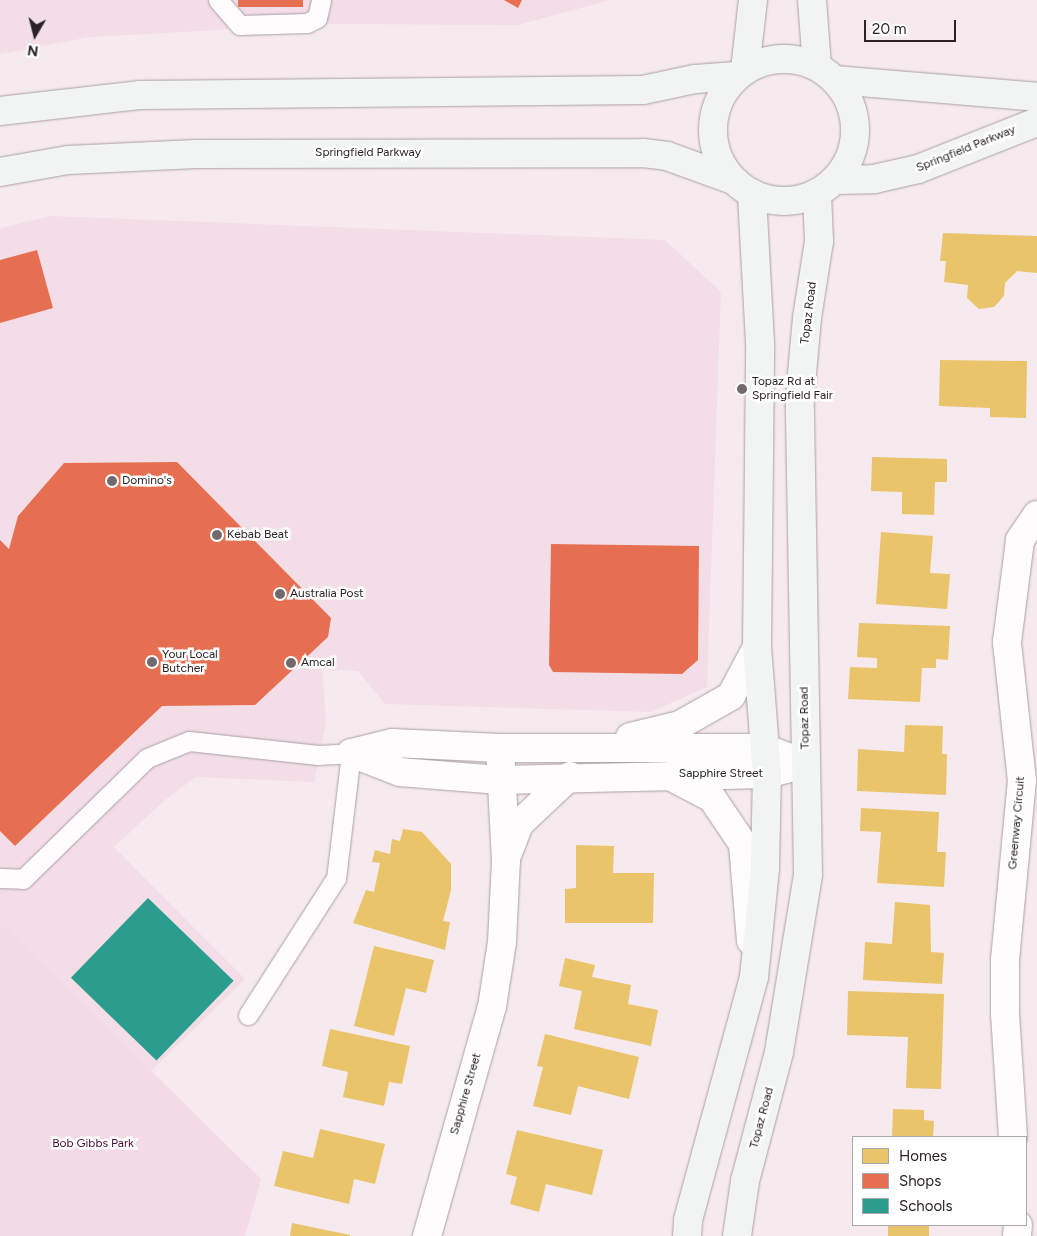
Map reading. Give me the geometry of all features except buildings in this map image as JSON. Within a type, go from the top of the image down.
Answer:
[{"type":"main road","points":[[753,0],[741,73],[717,105],[713,124],[719,158],[743,187],[773,200],[788,200],[826,187],[848,162],[855,142],[855,127],[849,99],[827,73],[812,0]]},
{"type":"main road","points":[[0,111],[141,95],[643,90],[695,79],[741,73],[776,60],[793,59],[827,73],[1037,97]]},
{"type":"main road","name":"Springfield Parkway","points":[[826,187],[918,169],[1037,122]]},
{"type":"main road","name":"Springfield Parkway","points":[[0,172],[68,160],[196,154],[644,153],[667,156],[743,187]]},
{"type":"main road","points":[[687,1236],[688,1220],[754,977],[765,868],[767,774],[757,647],[760,344],[743,187]]},
{"type":"main road","name":"Topaz Road","points":[[737,1236],[745,1181],[779,1052],[808,874],[800,396],[807,318],[826,187]]},
{"type":"street","name":"Greenway Circuit","points":[[1013,1136],[1004,1014],[1005,960],[1022,781],[1007,642],[1020,540],[1037,516]]},
{"type":"street","name":"Sapphire Street","points":[[592,746],[680,725],[732,696],[757,647]]},
{"type":"street","name":"Sapphire Street","points":[[351,753],[392,743],[500,748],[592,746],[764,748],[806,764]]},
{"type":"street","name":"Sapphire Street","points":[[427,1236],[492,1007],[502,942],[506,861],[500,780],[500,748]]},
{"type":"street","name":"Sapphire Street","points":[[351,753],[400,772],[500,780],[570,776],[767,774],[806,764]]},
{"type":"street","points":[[665,774],[712,798],[743,844],[754,977]]},
{"type":"street","name":"Sapphire Street","points":[[506,861],[519,824],[570,776]]},
{"type":"lane","points":[[218,0],[240,25],[307,23],[317,18],[321,0]]},
{"type":"lane","points":[[0,878],[23,879],[147,758],[189,741],[240,744],[318,755],[351,753],[336,878],[248,1015]]},
{"type":"shaded area","points":[[0,0],[610,0],[518,25],[330,24],[90,37],[0,54]]},
{"type":"shaded area","points":[[50,216],[665,240],[721,292],[707,687],[651,712],[385,704],[358,671],[322,669],[326,721],[314,782],[196,777],[165,800],[114,847],[245,979],[150,1072],[0,922],[0,228]]},
{"type":"green space","name":"Bob Gibbs Park","points":[[0,922],[261,1179],[245,1236],[0,1236]]},
{"type":"place","name":"Topaz Rd at Springfield Fair","points":[[742,389]]},
{"type":"place","name":"Domino's","points":[[112,481]]},
{"type":"place","name":"Kebab Beat","points":[[217,535]]},
{"type":"place","name":"Australia Post","points":[[280,594]]},
{"type":"place","name":"Your Local Butcher","points":[[152,662]]},
{"type":"place","name":"Amcal","points":[[291,663]]}]
